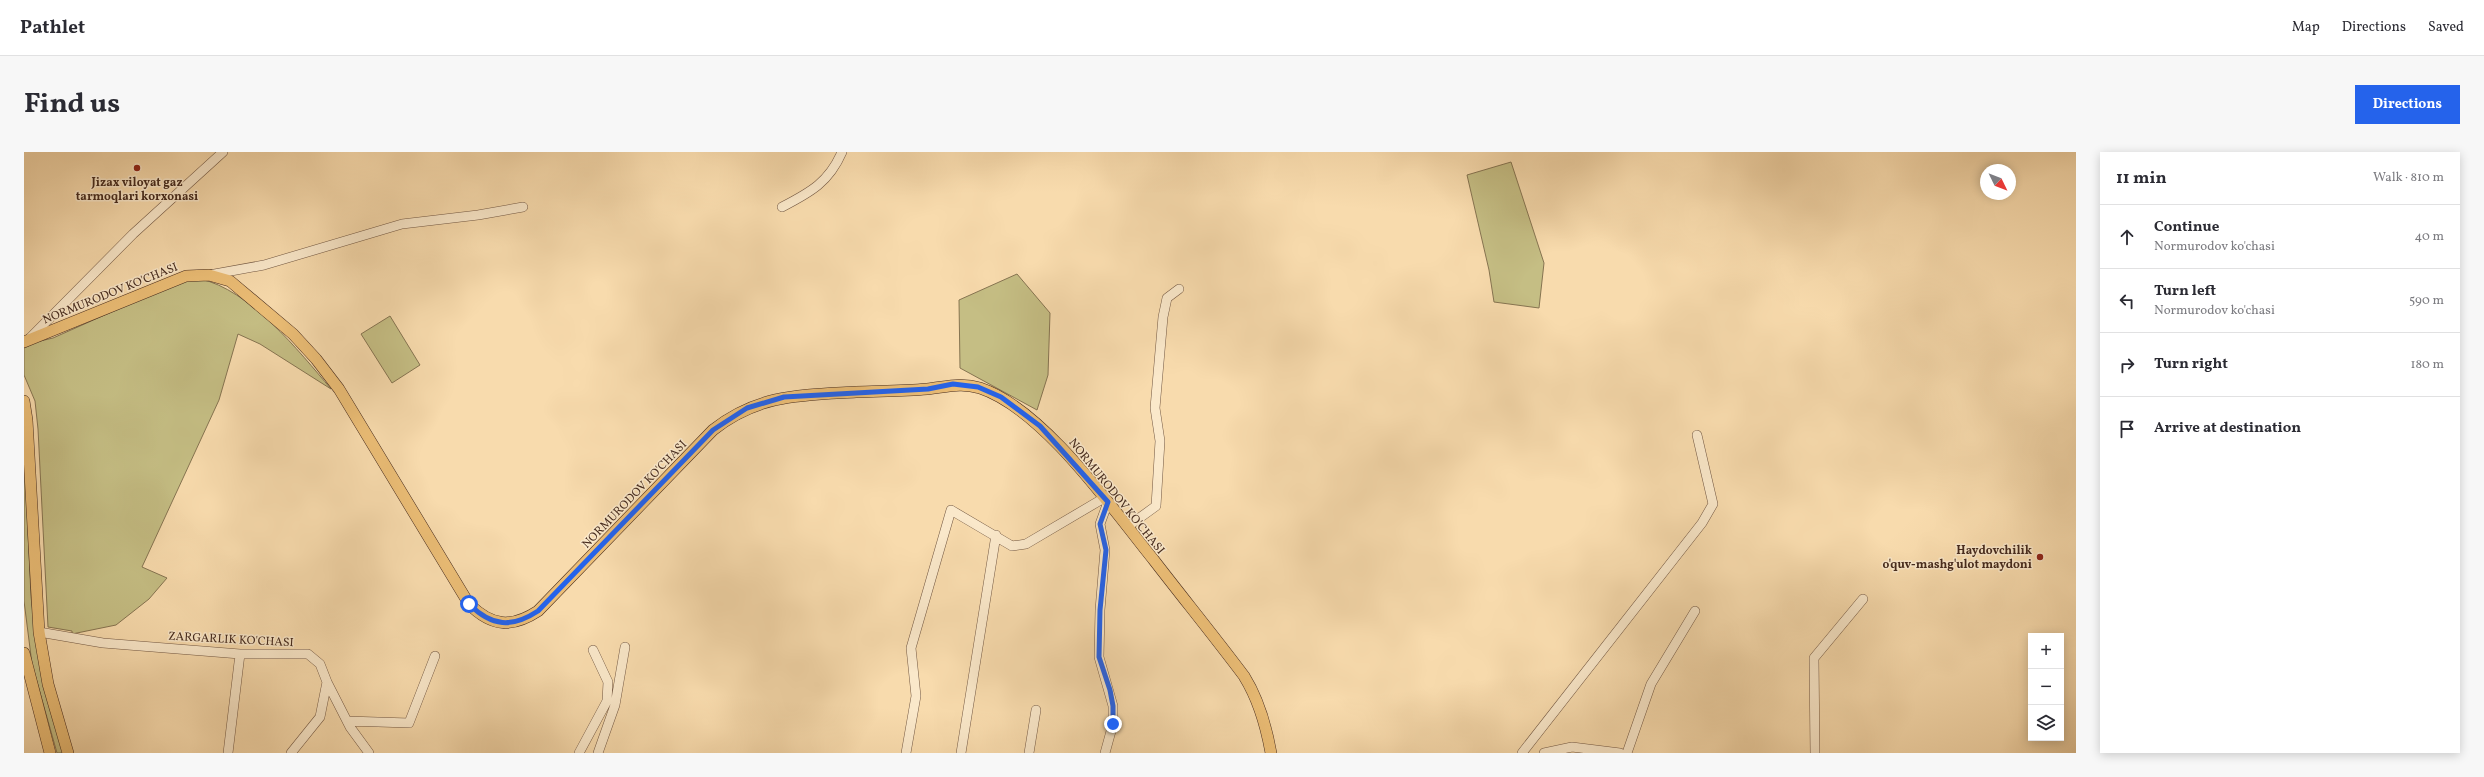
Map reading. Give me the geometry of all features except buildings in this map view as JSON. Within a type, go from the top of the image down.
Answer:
[{"type":"main road","name":"NORMURODOV KO'CHASI","points":[[26,341],[186,276],[209,275],[230,281],[293,334],[316,359],[339,389],[464,596],[476,610],[499,622],[508,624],[520,621],[538,611],[713,430],[747,408],[771,400],[808,394],[928,389],[953,384],[978,387],[1001,397],[1040,426],[1106,500],[1244,676],[1254,692],[1261,711],[1271,753]]},
{"type":"main road","points":[[24,401],[27,420],[39,632],[48,684],[68,753]]},
{"type":"main road","points":[[24,653],[50,753]]},
{"type":"street","points":[[26,341],[133,234],[223,152]]},
{"type":"street","points":[[782,207],[813,191],[834,170],[842,152]]},
{"type":"street","points":[[209,275],[264,265],[402,224],[478,215],[523,207]]},
{"type":"street","points":[[1127,527],[1156,506],[1160,441],[1155,408],[1163,317],[1167,298],[1178,289]]},
{"type":"street","points":[[1522,753],[1702,523],[1713,504],[1697,434]]},
{"type":"street","points":[[906,753],[916,696],[911,648],[951,510],[996,535],[1012,546],[1026,544],[1106,500]]},
{"type":"street","points":[[1105,753],[1113,724],[1113,706],[1099,657],[1100,610],[1106,550],[1100,524],[1106,500]]},
{"type":"street","points":[[961,753],[996,535]]},
{"type":"street","points":[[1815,753],[1814,658],[1863,600]]},
{"type":"street","points":[[1627,753],[1651,684],[1695,612]]},
{"type":"street","name":"ZARGARLIK KO'CHASI","points":[[39,632],[103,643],[240,654],[308,654],[320,664],[327,682],[347,721],[369,753]]},
{"type":"street","points":[[598,753],[615,705],[625,647]]},
{"type":"street","points":[[579,753],[607,701],[608,682],[592,650]]},
{"type":"street","points":[[228,753],[240,654]]},
{"type":"street","points":[[347,721],[409,723],[435,656]]},
{"type":"street","points":[[291,753],[320,717],[327,682]]},
{"type":"street","points":[[1029,753],[1036,710]]},
{"type":"street","points":[[1544,753],[1572,747],[1620,753]]},
{"type":"shaded area","points":[[1511,162],[1544,263],[1539,308],[1494,302],[1489,270],[1467,175]]},
{"type":"shaded area","points":[[1017,274],[1050,313],[1048,375],[1037,410],[960,368],[959,300]]},
{"type":"shaded area","points":[[200,279],[218,285],[237,295],[255,308],[304,357],[331,389],[260,344],[238,334],[219,400],[142,567],[167,578],[149,599],[116,625],[72,634],[72,631],[48,627],[38,429],[35,401],[24,375],[24,348],[36,342],[53,338],[181,281]]},
{"type":"shaded area","points":[[390,316],[420,365],[392,383],[361,334]]},
{"type":"shaded area","points":[[24,442],[31,597],[39,661],[64,753],[57,753],[32,664],[24,601]]},
{"type":"place","name":"Jizax viloyat gaz tarmoqlari korxonasi","points":[[137,168]]},
{"type":"place","name":"Haydovchilik o'quv-mashg'ulot maydoni","points":[[2040,557]]},
{"type":"route","points":[[469,604],[482,615],[508,624],[520,621],[538,611],[713,430],[747,408],[784,397],[808,394],[928,389],[953,384],[978,387],[1001,397],[1040,426],[1059,445],[1108,502],[1100,524],[1106,550],[1100,610],[1099,657],[1110,690],[1113,706],[1113,724]]}]
